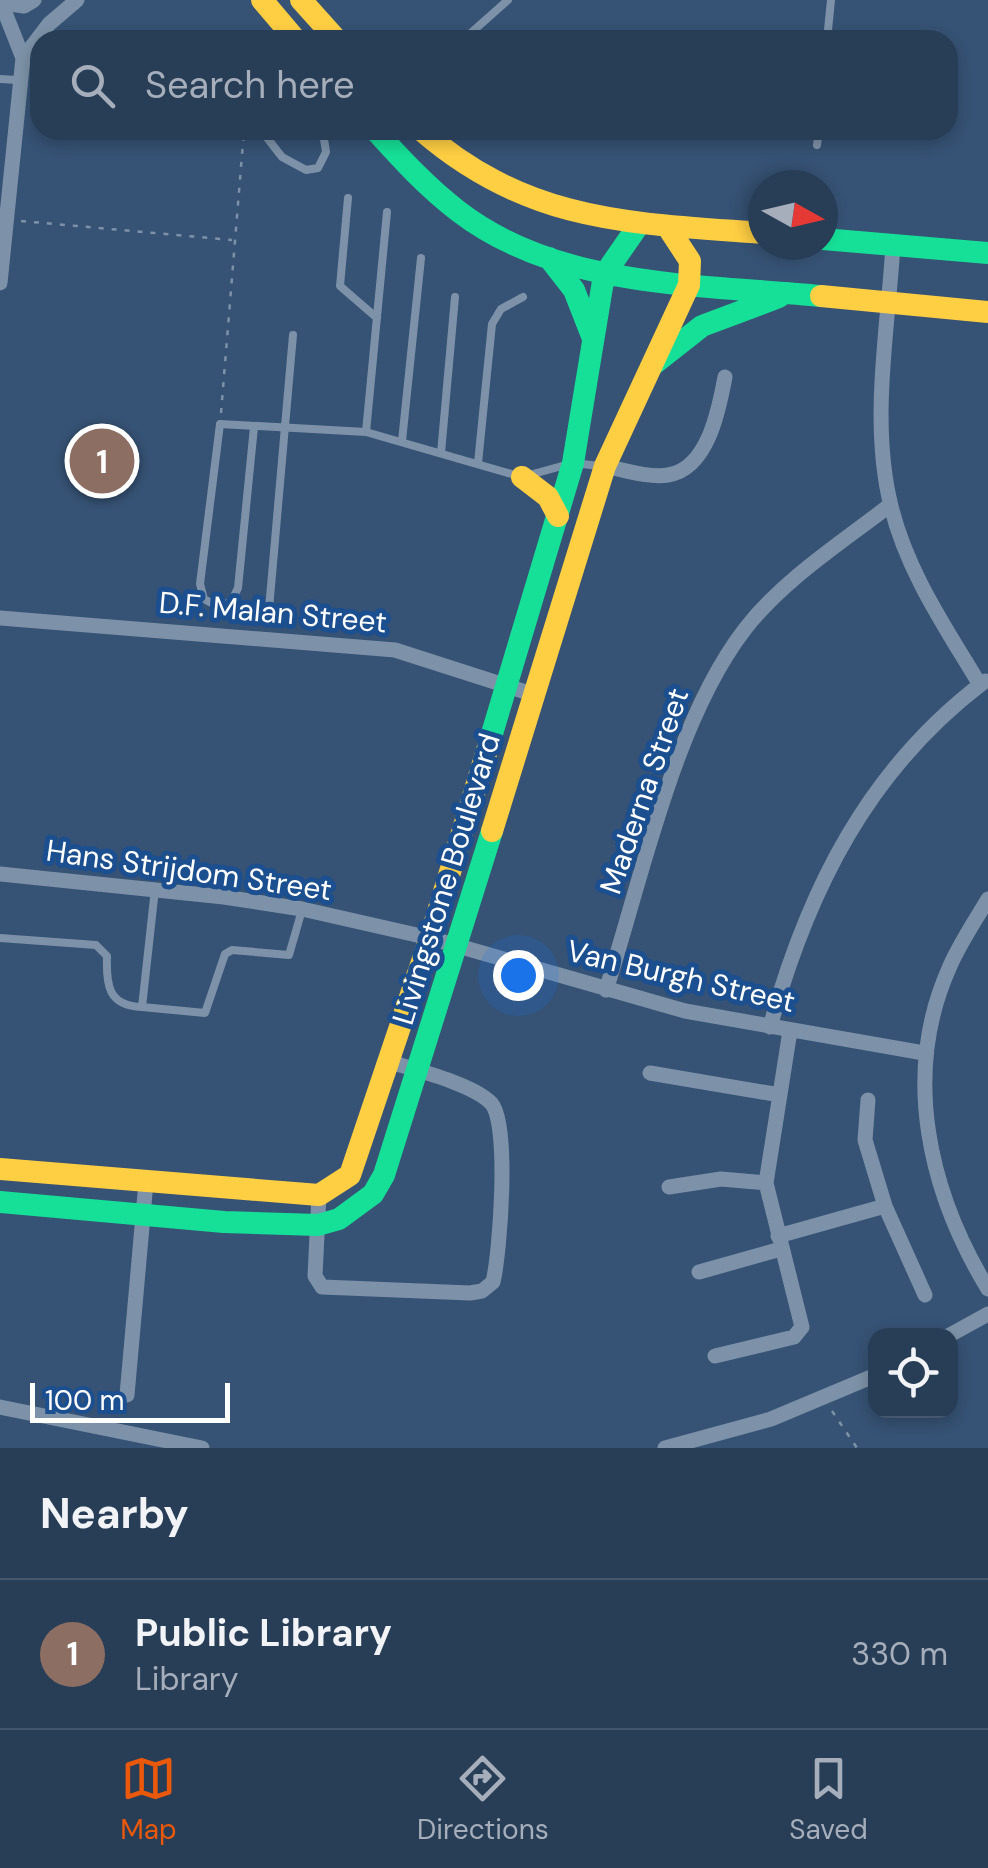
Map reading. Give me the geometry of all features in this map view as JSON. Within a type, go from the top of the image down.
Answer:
[{"type":"street","points":[[1,1],[24,6],[34,0]]},
{"type":"street","points":[[44,30],[77,0]]},
{"type":"street","points":[[262,0],[286,30]]},
{"type":"street","points":[[1,1],[23,58]]},
{"type":"street","points":[[309,4],[329,30]]},
{"type":"street","points":[[0,283],[3,194],[18,80],[23,58],[30,49]]},
{"type":"street","points":[[384,140],[460,213],[501,238],[604,275],[988,312]]},
{"type":"street","points":[[433,140],[479,179],[560,210],[640,223],[748,232]]},
{"type":"street","name":"Livingstone Boulevard","points":[[319,1195],[350,1175],[390,1062],[573,463],[604,275],[640,223]]},
{"type":"street","points":[[667,226],[690,261],[689,285]]},
{"type":"street","points":[[838,240],[988,253]]},
{"type":"street","points":[[770,1028],[789,959],[824,872],[892,769],[984,682],[916,577],[890,505],[881,412],[893,245]]},
{"type":"street","points":[[549,258],[574,290],[594,344]]},
{"type":"street","name":"Livingstone Boulevard","points":[[0,1202],[318,1224],[339,1219],[373,1194],[384,1175],[418,1071],[605,466],[645,372],[689,285]]},
{"type":"street","points":[[645,372],[702,326],[787,294]]},
{"type":"street","points":[[605,466],[664,476],[686,466],[705,446],[725,377]]},
{"type":"street","points":[[522,477],[548,497],[558,516]]},
{"type":"street","name":"Maderna Street","points":[[606,990],[684,745],[714,676],[746,627],[789,584],[890,505]]},
{"type":"street","name":"D.F. Malan Street","points":[[0,618],[396,650],[534,694]]},
{"type":"street","name":"Hans Strijdom Street","points":[[0,874],[302,910],[430,938]]},
{"type":"street","points":[[988,899],[949,967],[924,1053],[927,1127],[940,1191],[988,1289]]},
{"type":"street","name":"Van Burgh Street","points":[[430,938],[606,990],[770,1028],[924,1053]]},
{"type":"street","points":[[715,1356],[794,1337],[800,1331],[766,1183],[790,1031]]},
{"type":"street","points":[[0,1170],[319,1195],[315,1276],[322,1288],[482,1292],[493,1282],[500,1118],[488,1100],[390,1062]]},
{"type":"street","points":[[650,1073],[780,1094]]},
{"type":"street","points":[[868,1100],[865,1140],[885,1206],[925,1295]]},
{"type":"street","points":[[669,1187],[721,1178],[766,1183]]},
{"type":"street","points":[[127,1396],[146,1182]]},
{"type":"street","points":[[699,1272],[885,1206]]},
{"type":"street","points":[[958,1330],[988,1314]]},
{"type":"street","points":[[665,1448],[771,1419],[868,1378]]},
{"type":"street","points":[[0,1408],[202,1448]]},
{"type":"lane","points":[[474,30],[508,0]]},
{"type":"lane","points":[[828,30],[831,0]]},
{"type":"lane","points":[[297,30],[309,4]]},
{"type":"lane","points":[[0,79],[18,80]]},
{"type":"lane","points":[[269,140],[282,157],[306,170],[318,168],[324,158],[324,140]]},
{"type":"lane","points":[[817,145],[818,140]]},
{"type":"lane","points":[[348,198],[340,286],[376,318]]},
{"type":"lane","points":[[366,432],[388,212]]},
{"type":"lane","points":[[402,441],[421,258]]},
{"type":"lane","points":[[441,453],[456,296]]},
{"type":"lane","points":[[478,462],[492,324],[501,309],[523,297]]},
{"type":"lane","points":[[269,608],[293,334]]},
{"type":"lane","points":[[254,427],[238,588],[231,602],[218,606],[204,599],[200,584],[220,424],[366,432],[522,477],[573,463],[605,466]]},
{"type":"lane","points":[[142,1007],[155,890]]},
{"type":"lane","points":[[0,938],[96,946],[107,956],[106,985],[110,995],[126,1005],[205,1013],[225,954],[232,950],[289,955],[302,910]]},
{"type":"path","points":[[220,424],[243,140]]},
{"type":"path","points":[[5,220],[232,240]]},
{"type":"path","points":[[822,1398],[857,1448]]},
{"type":"traffic: fast","points":[[385,140],[458,211],[498,237],[540,255],[632,278],[821,296]]},
{"type":"traffic: fast","points":[[488,747],[573,463],[604,275],[640,223]]},
{"type":"traffic: fast","points":[[838,240],[988,253]]},
{"type":"traffic: fast","points":[[549,258],[574,290],[592,336]]},
{"type":"traffic: fast","points":[[655,363],[702,326],[779,297]]},
{"type":"traffic: fast","points":[[0,1202],[224,1222],[318,1225],[339,1219],[373,1194],[384,1175],[492,831]]},
{"type":"traffic: slow","points":[[262,0],[288,30]]},
{"type":"traffic: slow","points":[[301,0],[328,30]]},
{"type":"traffic: slow","points":[[434,140],[501,184],[582,213],[624,221],[748,232]]},
{"type":"traffic: slow","points":[[492,831],[605,466],[689,285],[690,261],[667,226]]},
{"type":"traffic: slow","points":[[821,296],[988,312]]},
{"type":"traffic: slow","points":[[522,477],[548,497],[558,516]]},
{"type":"traffic: slow","points":[[0,1169],[319,1195],[350,1175],[430,938],[488,747]]},
{"type":"place","name":"Public Library","points":[[102,461]]}]
